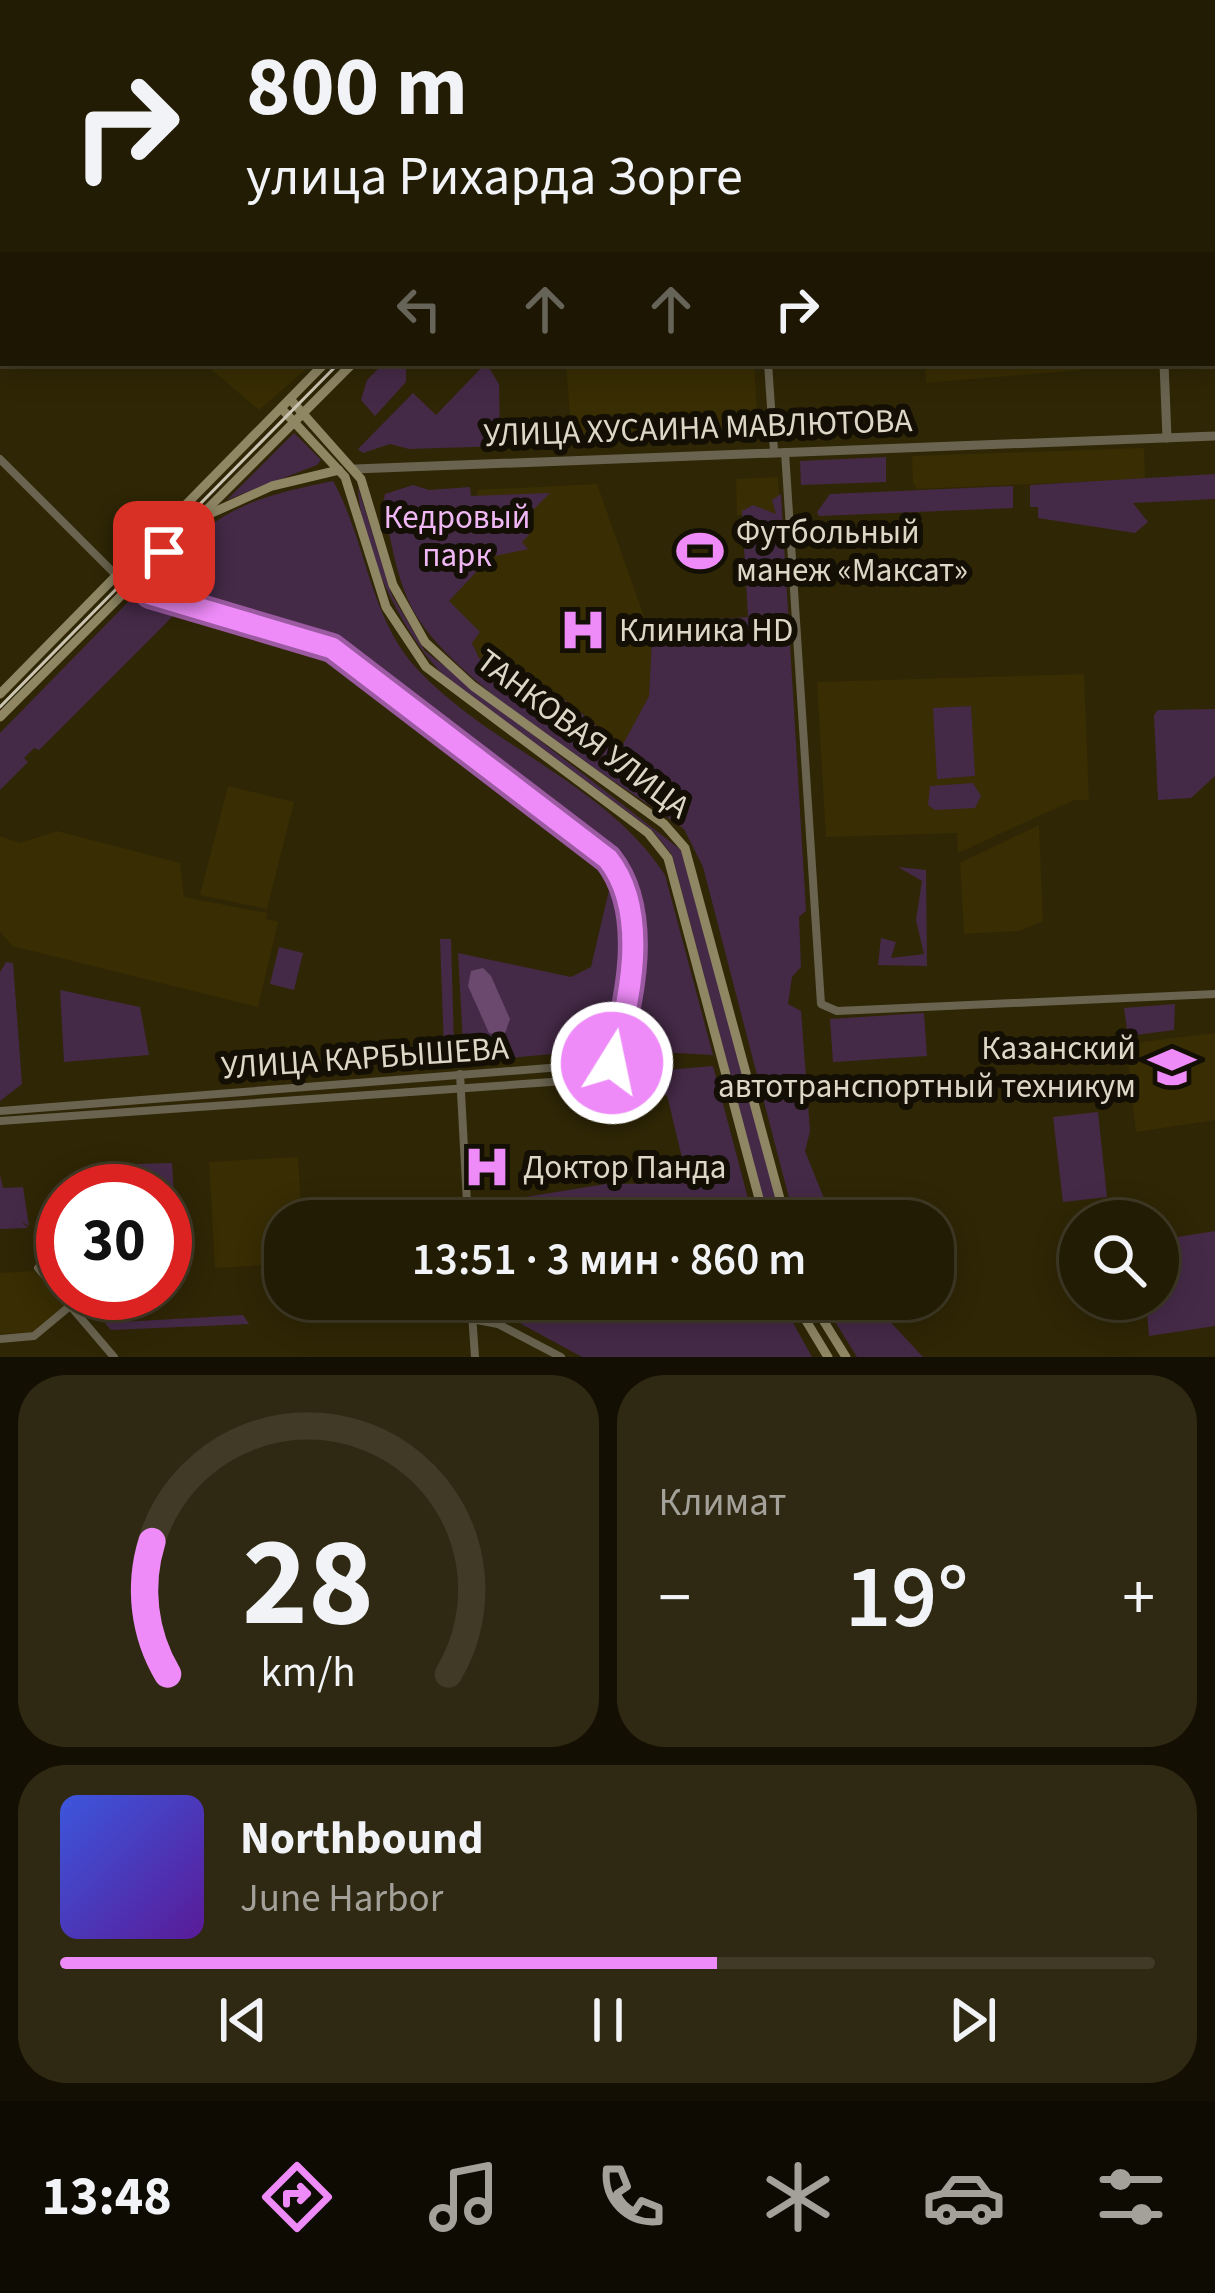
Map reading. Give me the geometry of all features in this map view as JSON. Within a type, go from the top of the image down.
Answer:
[{"type":"main road","points":[[0,694],[322,366]]},
{"type":"main road","points":[[0,717],[350,366]]},
{"type":"main road","name":"ТАНКОВАЯ УЛИЦА","points":[[290,399],[353,496],[386,608],[426,668],[648,833],[668,858],[759,1200]]},
{"type":"main road","name":"ТАНКОВАЯ УЛИЦА","points":[[281,408],[298,416],[356,469],[393,585],[425,642],[473,686],[664,824],[686,848],[780,1200]]},
{"type":"main road","name":"УЛИЦА ХУСАИНА МАВЛЮТОВА","points":[[193,523],[272,486],[356,469]]},
{"type":"main road","points":[[806,1320],[828,1357]]},
{"type":"main road","points":[[823,1320],[846,1357]]},
{"type":"street","points":[[768,366],[824,1008],[1215,994]]},
{"type":"street","points":[[1164,366],[1167,437]]},
{"type":"street","name":"УЛИЦА ХУСАИНА МАВЛЮТОВА","points":[[356,469],[1215,436]]},
{"type":"street","points":[[0,459],[117,576]]},
{"type":"street","points":[[136,581],[150,594],[187,608],[332,648],[608,859],[625,887],[634,935],[612,1063]]},
{"type":"street","name":"УЛИЦА КАРБЫШЕВА","points":[[0,1111],[612,1063],[608,1078],[0,1121]]},
{"type":"street","points":[[460,1074],[466,1200]]},
{"type":"street","points":[[0,1339],[34,1336],[53,1320]]},
{"type":"street","points":[[82,1320],[114,1357]]},
{"type":"street","points":[[472,1320],[475,1357]]},
{"type":"street","points":[[481,1320],[498,1324],[561,1357]]},
{"type":"shaded area","points":[[208,366],[310,366],[259,410]]},
{"type":"shaded area","points":[[566,366],[754,366],[758,431],[572,443]]},
{"type":"shaded area","points":[[925,366],[1080,366],[1080,370],[926,383]]},
{"type":"shaded area","points":[[1144,448],[1145,479],[917,489],[913,483],[912,456]]},
{"type":"shaded area","points":[[778,477],[780,516],[737,515],[736,479]]},
{"type":"shaded area","points":[[597,484],[652,639],[649,696],[622,748],[583,713],[497,661],[479,658],[449,600],[479,564],[477,490]]},
{"type":"shaded area","points":[[1084,674],[1089,800],[1074,800],[958,853],[957,833],[826,837],[817,682]]},
{"type":"shaded area","points":[[228,786],[294,802],[267,909],[200,895]]},
{"type":"shaded area","points":[[1039,825],[1043,921],[1020,931],[964,934],[960,863]]},
{"type":"shaded area","points":[[57,831],[180,863],[184,897],[267,913],[266,919],[278,922],[258,1007],[12,946],[0,931],[0,836],[20,843]]},
{"type":"shaded area","points":[[483,968],[510,1019],[504,1036],[489,1033],[468,986],[471,971]]},
{"type":"shaded area","name":"Казанский автотранспортный техникум","points":[[1215,1033],[1215,1120],[1136,1132],[1126,1044]]},
{"type":"shaded area","points":[[298,1157],[301,1200],[264,1200],[264,1265],[215,1268],[209,1162]]},
{"type":"shaded area","points":[[34,1271],[36,1320],[49,1320],[33,1332],[0,1334],[0,1273]]},
{"type":"green space","points":[[381,366],[406,366],[406,382],[375,416],[361,400],[367,380]]},
{"type":"green space","points":[[488,366],[499,384],[500,435],[539,436],[538,445],[409,449],[390,444],[363,453],[358,449],[413,393],[436,415]]},
{"type":"green space","points":[[294,433],[321,460],[317,465],[227,500]]},
{"type":"green space","points":[[886,457],[886,482],[801,485],[800,461]]},
{"type":"green space","points":[[1215,474],[1215,499],[1133,503],[1148,522],[1135,533],[1038,518],[1038,507],[1030,507],[1030,485]]},
{"type":"green space","points":[[333,481],[389,628],[419,671],[480,723],[612,816],[665,875],[713,1055],[619,1050],[636,936],[633,898],[608,857],[453,740],[338,643],[154,594],[148,582],[192,540],[230,513],[273,495]]},
{"type":"green space","name":"Кедровый парк","points":[[413,485],[429,490],[470,487],[471,496],[550,493],[519,524],[529,535],[522,542],[528,549],[490,557],[449,601],[480,632],[472,643],[479,658],[537,681],[621,748],[649,696],[652,639],[666,622],[748,617],[742,511],[753,505],[776,514],[772,500],[781,494],[806,911],[799,917],[801,967],[792,977],[788,1004],[801,1011],[810,1131],[805,1151],[825,1200],[790,1200],[703,867],[684,829],[497,698],[433,639],[402,585],[383,504],[385,494]]},
{"type":"green space","points":[[1013,486],[1013,508],[819,516],[817,512],[830,494]]},
{"type":"green space","points":[[358,487],[392,595],[425,651],[681,850],[777,1200],[763,1200],[672,855],[652,830],[433,664],[388,592],[361,511]]},
{"type":"green space","points":[[131,599],[174,615],[39,750],[34,748],[24,758],[28,762],[0,790],[0,733]]},
{"type":"green space","points":[[971,706],[975,776],[937,779],[933,708]]},
{"type":"green space","points":[[1215,709],[1215,776],[1191,798],[1158,800],[1154,715],[1158,710]]},
{"type":"green space","points":[[973,783],[981,796],[975,808],[935,810],[928,805],[930,786]]},
{"type":"green space","points":[[898,867],[926,870],[927,966],[878,965],[881,938],[896,942],[891,958],[924,954],[916,920],[922,881]]},
{"type":"green space","points":[[617,881],[627,950],[611,1049],[464,1062],[458,953],[571,977],[591,967],[610,886]]},
{"type":"green space","points":[[440,939],[451,939],[454,1046],[444,1048]]},
{"type":"green space","points":[[279,947],[303,953],[294,990],[270,984]]},
{"type":"green space","points":[[6,962],[13,963],[22,1084],[0,1101],[0,972]]},
{"type":"green space","points":[[60,990],[140,1007],[149,1055],[64,1062]]},
{"type":"green space","points":[[1175,1004],[1174,1030],[1128,1036],[1124,1008]]},
{"type":"green space","points":[[924,1013],[927,1056],[833,1062],[830,1019]]},
{"type":"green space","points":[[713,1066],[748,1200],[507,1200],[606,1184],[688,1183],[667,1095],[622,1100],[623,1088],[645,1086],[641,1072]]},
{"type":"green space","points":[[1098,1112],[1107,1197],[1063,1200],[1053,1117]]},
{"type":"green space","points":[[0,1175],[3,1188],[23,1187],[29,1226],[22,1222],[28,1228],[0,1229]]},
{"type":"green space","points":[[1215,1231],[1215,1326],[1149,1336],[1148,1320],[1179,1320],[1179,1237]]},
{"type":"green space","points":[[243,1315],[249,1324],[111,1330],[105,1323],[192,1320]]},
{"type":"green space","points":[[514,1320],[792,1320],[812,1357],[582,1357]]},
{"type":"green space","points":[[834,1320],[889,1320],[923,1357],[857,1357]]},
{"type":"tram line","points":[[0,707],[336,366]]},
{"type":"place","name":"Футбольный манеж «Максат»","points":[[700,551]]},
{"type":"place","name":"Клиника HD","points":[[583,630]]},
{"type":"place","name":"Казанский автотранспортный техникум","points":[[1172,1067]]},
{"type":"place","name":"Доктор Панда","points":[[487,1167]]},
{"type":"route","points":[[164,552],[136,581],[150,594],[332,648],[608,859],[629,900],[634,935],[612,1063]]}]
